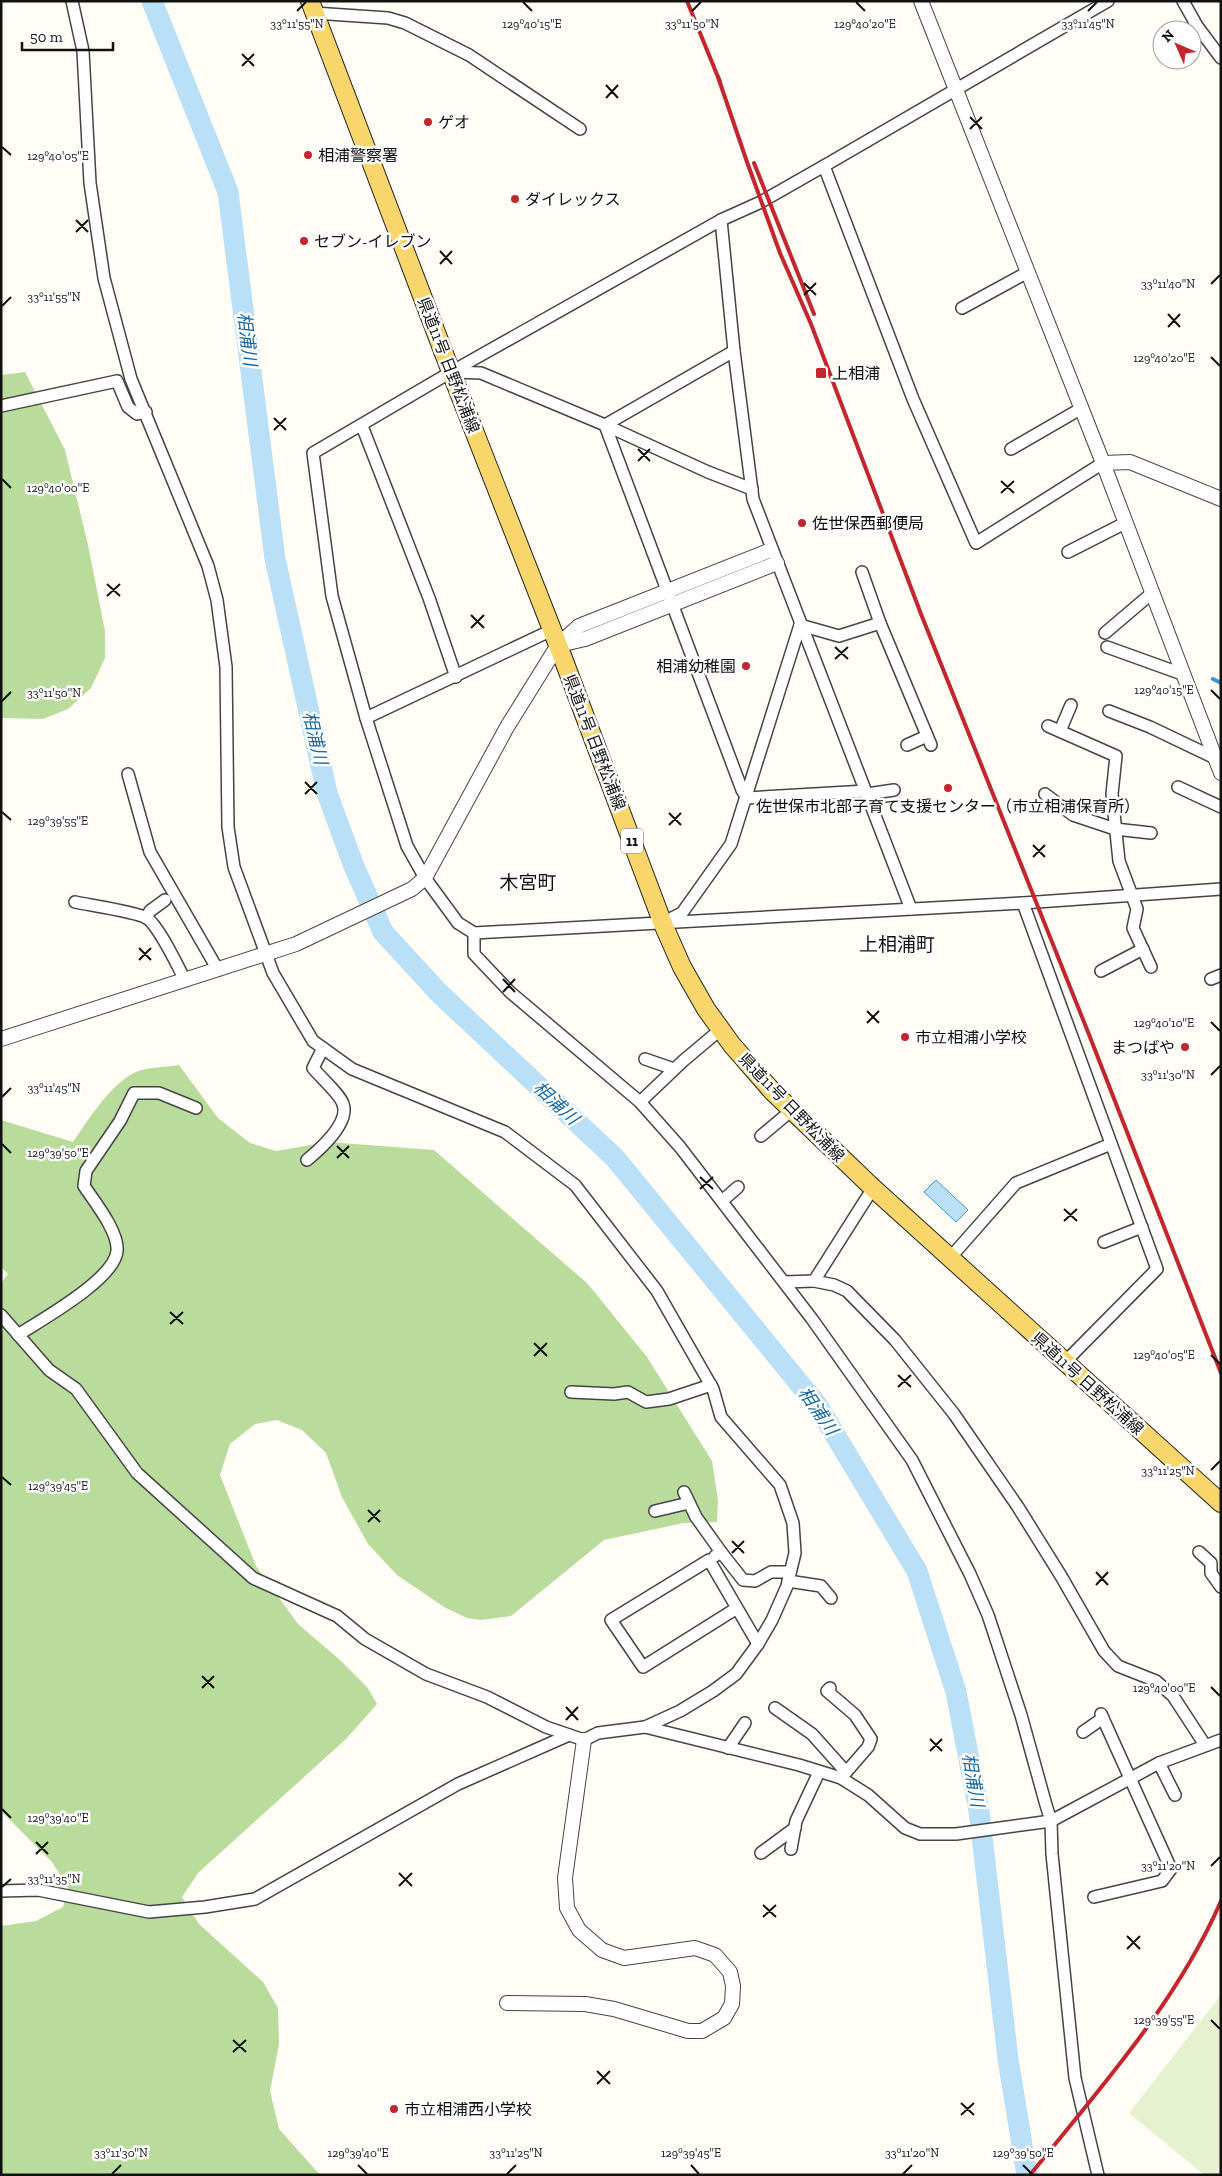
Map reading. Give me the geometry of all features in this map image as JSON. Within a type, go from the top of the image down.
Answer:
[{"type":"main road","name":"県道11号 日野松浦線","points":[[312,7],[451,372],[555,637],[663,924],[682,967],[706,1009],[773,1092],[873,1188],[1221,1503]]},
{"type":"street","points":[[1,1315],[49,1370],[76,1389],[137,1473],[253,1578],[336,1616],[365,1639],[426,1674],[487,1697],[546,1727],[584,1740],[598,1733],[645,1727],[680,1711],[713,1691],[736,1674],[758,1644],[772,1620],[789,1577],[795,1553],[793,1523],[780,1485],[721,1417],[711,1384],[657,1291],[575,1185],[505,1132],[352,1069],[314,1041],[291,1006],[273,973],[234,867],[228,827],[226,667],[216,600],[208,566],[132,379],[104,278],[90,183],[82,50],[72,1]]},
{"type":"street","points":[[922,1],[1082,408],[1221,773]]},
{"type":"street","points":[[1108,1],[761,202],[721,220],[451,372],[362,426],[313,453],[332,596],[366,718],[407,846],[424,878],[458,923],[474,933],[910,910],[1221,889]]},
{"type":"street","points":[[1183,1],[1197,26],[1221,58]]},
{"type":"street","points":[[312,7],[388,18],[405,23],[469,55],[580,129]]},
{"type":"street","points":[[824,166],[913,399],[976,543],[1103,463],[1130,462],[1221,499]]},
{"type":"street","points":[[721,220],[734,351],[752,499],[910,910]]},
{"type":"street","points":[[962,308],[1028,272]]},
{"type":"street","points":[[604,425],[734,351]]},
{"type":"street","points":[[451,372],[480,373],[604,425],[708,472],[752,489]]},
{"type":"street","points":[[1,406],[117,381],[128,407],[137,414],[146,412]]},
{"type":"street","points":[[1011,449],[1082,408]]},
{"type":"street","points":[[604,425],[742,790],[747,798]]},
{"type":"street","points":[[362,426],[429,598],[456,677]]},
{"type":"street","points":[[1068,552],[1125,523]]},
{"type":"street","points":[[669,598],[771,550]]},
{"type":"street","points":[[366,718],[456,677],[580,626],[777,563]]},
{"type":"street","points":[[862,572],[880,623],[929,741],[907,745]]},
{"type":"street","points":[[1105,633],[1152,593]]},
{"type":"street","points":[[800,625],[839,636],[880,623]]},
{"type":"street","points":[[663,924],[682,913],[731,844],[800,625]]},
{"type":"street","points":[[1,1039],[296,944],[412,889],[424,878],[555,637]]},
{"type":"street","points":[[1107,647],[1182,674]]},
{"type":"street","points":[[1060,731],[1071,705]]},
{"type":"street","points":[[1109,711],[1150,727],[1215,758]]},
{"type":"street","points":[[1048,726],[1116,756],[1112,794],[1119,861],[1130,896],[1137,909],[1133,928],[1151,967]]},
{"type":"street","points":[[128,774],[150,852],[218,970]]},
{"type":"street","points":[[1178,787],[1221,807]]},
{"type":"street","points":[[747,798],[894,790]]},
{"type":"street","points":[[1049,794],[1073,815],[1116,829],[1151,833]]},
{"type":"street","points":[[146,918],[150,912],[165,900]]},
{"type":"street","points":[[75,902],[146,918],[168,946],[185,980]]},
{"type":"street","points":[[1023,903],[1157,1269],[1065,1362]]},
{"type":"street","points":[[474,933],[474,954],[510,992],[640,1102],[680,1147],[722,1201],[784,1282],[912,1460],[970,1574],[988,1615],[1005,1668],[1046,1822],[1052,1854],[1075,2078],[1098,2175]]},
{"type":"street","points":[[1101,971],[1143,949]]},
{"type":"street","points":[[640,1102],[721,1028]]},
{"type":"street","points":[[307,1160],[332,1139],[344,1111],[343,1102],[313,1068],[323,1048]]},
{"type":"street","points":[[645,1060],[674,1069]]},
{"type":"street","points":[[18,1334],[94,1284],[109,1267],[118,1251],[107,1221],[84,1186],[86,1171],[120,1121],[134,1093],[159,1093],[196,1108]]},
{"type":"street","points":[[762,1136],[792,1110]]},
{"type":"street","points":[[950,1258],[1016,1183],[1111,1144]]},
{"type":"street","points":[[722,1201],[738,1187]]},
{"type":"street","points":[[814,1281],[873,1188]]},
{"type":"street","points":[[1104,1242],[1142,1227]]},
{"type":"street","points":[[784,1282],[814,1281],[834,1285],[847,1291],[895,1340],[954,1414],[1018,1507],[1061,1576],[1104,1652],[1118,1666],[1156,1681],[1172,1696],[1205,1745]]},
{"type":"street","points":[[571,1392],[628,1392],[646,1402],[669,1399],[711,1384]]},
{"type":"street","points":[[684,1492],[696,1518],[742,1580],[755,1581],[771,1572],[789,1577],[822,1581],[832,1598]]},
{"type":"street","points":[[655,1511],[689,1503]]},
{"type":"street","points":[[721,1552],[611,1620],[643,1667],[737,1608]]},
{"type":"street","points":[[1199,1552],[1211,1562],[1211,1573],[1221,1586]]},
{"type":"street","points":[[709,1560],[758,1644]]},
{"type":"street","points":[[830,1688],[827,1691],[855,1715],[871,1739],[868,1747],[844,1775]]},
{"type":"street","points":[[775,1708],[812,1734],[844,1775],[905,1828],[920,1834],[956,1834],[1046,1822],[1159,1763],[1221,1740]]},
{"type":"street","points":[[1083,1732],[1102,1716],[1171,1870],[1162,1881],[1094,1897]]},
{"type":"street","points":[[728,1748],[745,1723]]},
{"type":"street","points":[[645,1727],[819,1772],[844,1775]]},
{"type":"street","points":[[1,1891],[38,1890],[149,1912],[205,1907],[255,1899],[458,1784],[569,1735]]},
{"type":"street","points":[[507,2003],[585,2004],[614,2009],[688,2031],[702,2031],[724,2018],[732,2004],[733,1986],[730,1972],[715,1955],[695,1948],[624,1958],[602,1950],[579,1930],[567,1908],[565,1878],[584,1740]]},
{"type":"street","points":[[1159,1763],[1176,1795]]},
{"type":"street","points":[[791,1849],[795,1828],[819,1772]]},
{"type":"street","points":[[761,1853],[795,1828]]},
{"type":"green space","points":[[25,372],[65,450],[88,545],[105,631],[105,658],[91,688],[68,709],[43,719],[1,718],[1,375]]},
{"type":"green space","points":[[179,1065],[218,1118],[250,1143],[276,1151],[328,1142],[434,1150],[588,1284],[647,1357],[712,1461],[718,1501],[717,1522],[684,1523],[604,1540],[511,1616],[481,1620],[467,1618],[444,1607],[397,1575],[368,1544],[342,1497],[326,1453],[302,1430],[277,1420],[255,1424],[230,1444],[220,1475],[256,1566],[298,1624],[340,1660],[367,1687],[377,1704],[346,1739],[198,1873],[182,1897],[199,1924],[263,1982],[278,2008],[279,2044],[270,2091],[279,2129],[320,2175],[1,2175],[1,1926],[36,1921],[63,1907],[68,1887],[52,1862],[1,1811],[1,1283],[8,1274],[1,1267],[1,1120],[73,1142],[102,1101],[131,1074],[150,1068]]},
{"type":"green space","points":[[1221,1995],[1221,2175],[1204,2175],[1129,2113]]},
{"type":"water","points":[[936,1180],[968,1210],[956,1222],[924,1192]]},
{"type":"waterway","name":"相浦川","points":[[152,1],[228,192],[275,559],[327,793],[353,864],[383,932],[439,993],[615,1158],[817,1405],[917,1571],[956,1692],[979,1811],[1008,2059],[1027,2175]]},
{"type":"waterway","points":[[1213,679],[1221,683]]},
{"type":"railway","points":[[687,1],[720,82]]},
{"type":"railway","points":[[718,77],[780,253],[811,324],[921,614],[1088,1032],[1221,1373]]},
{"type":"railway","points":[[754,163],[814,314]]},
{"type":"railway","points":[[1030,2175],[1135,2044],[1159,2010],[1203,1939],[1221,1901]]},
{"type":"place","name":"ゲオ","points":[[428,122]]},
{"type":"place","name":"相浦警察署","points":[[308,155]]},
{"type":"place","name":"ダイレックス","points":[[515,199]]},
{"type":"place","name":"セブン-イレブン","points":[[304,241]]},
{"type":"place","name":"上相浦","points":[[821,373]]},
{"type":"place","name":"佐世保西郵便局","points":[[802,523]]},
{"type":"place","name":"相浦幼稚園","points":[[746,666]]},
{"type":"place","name":"佐世保市北部子育て支援センター（市立相浦保育所）","points":[[948,788]]},
{"type":"place","name":"市立相浦小学校","points":[[905,1037]]},
{"type":"place","name":"まつばや","points":[[1185,1047]]},
{"type":"place","name":"市立相浦西小学校","points":[[394,2109]]},
{"type":"district","name":"木宮町","points":[[528,882]]},
{"type":"district","name":"上相浦町","points":[[897,944]]}]
